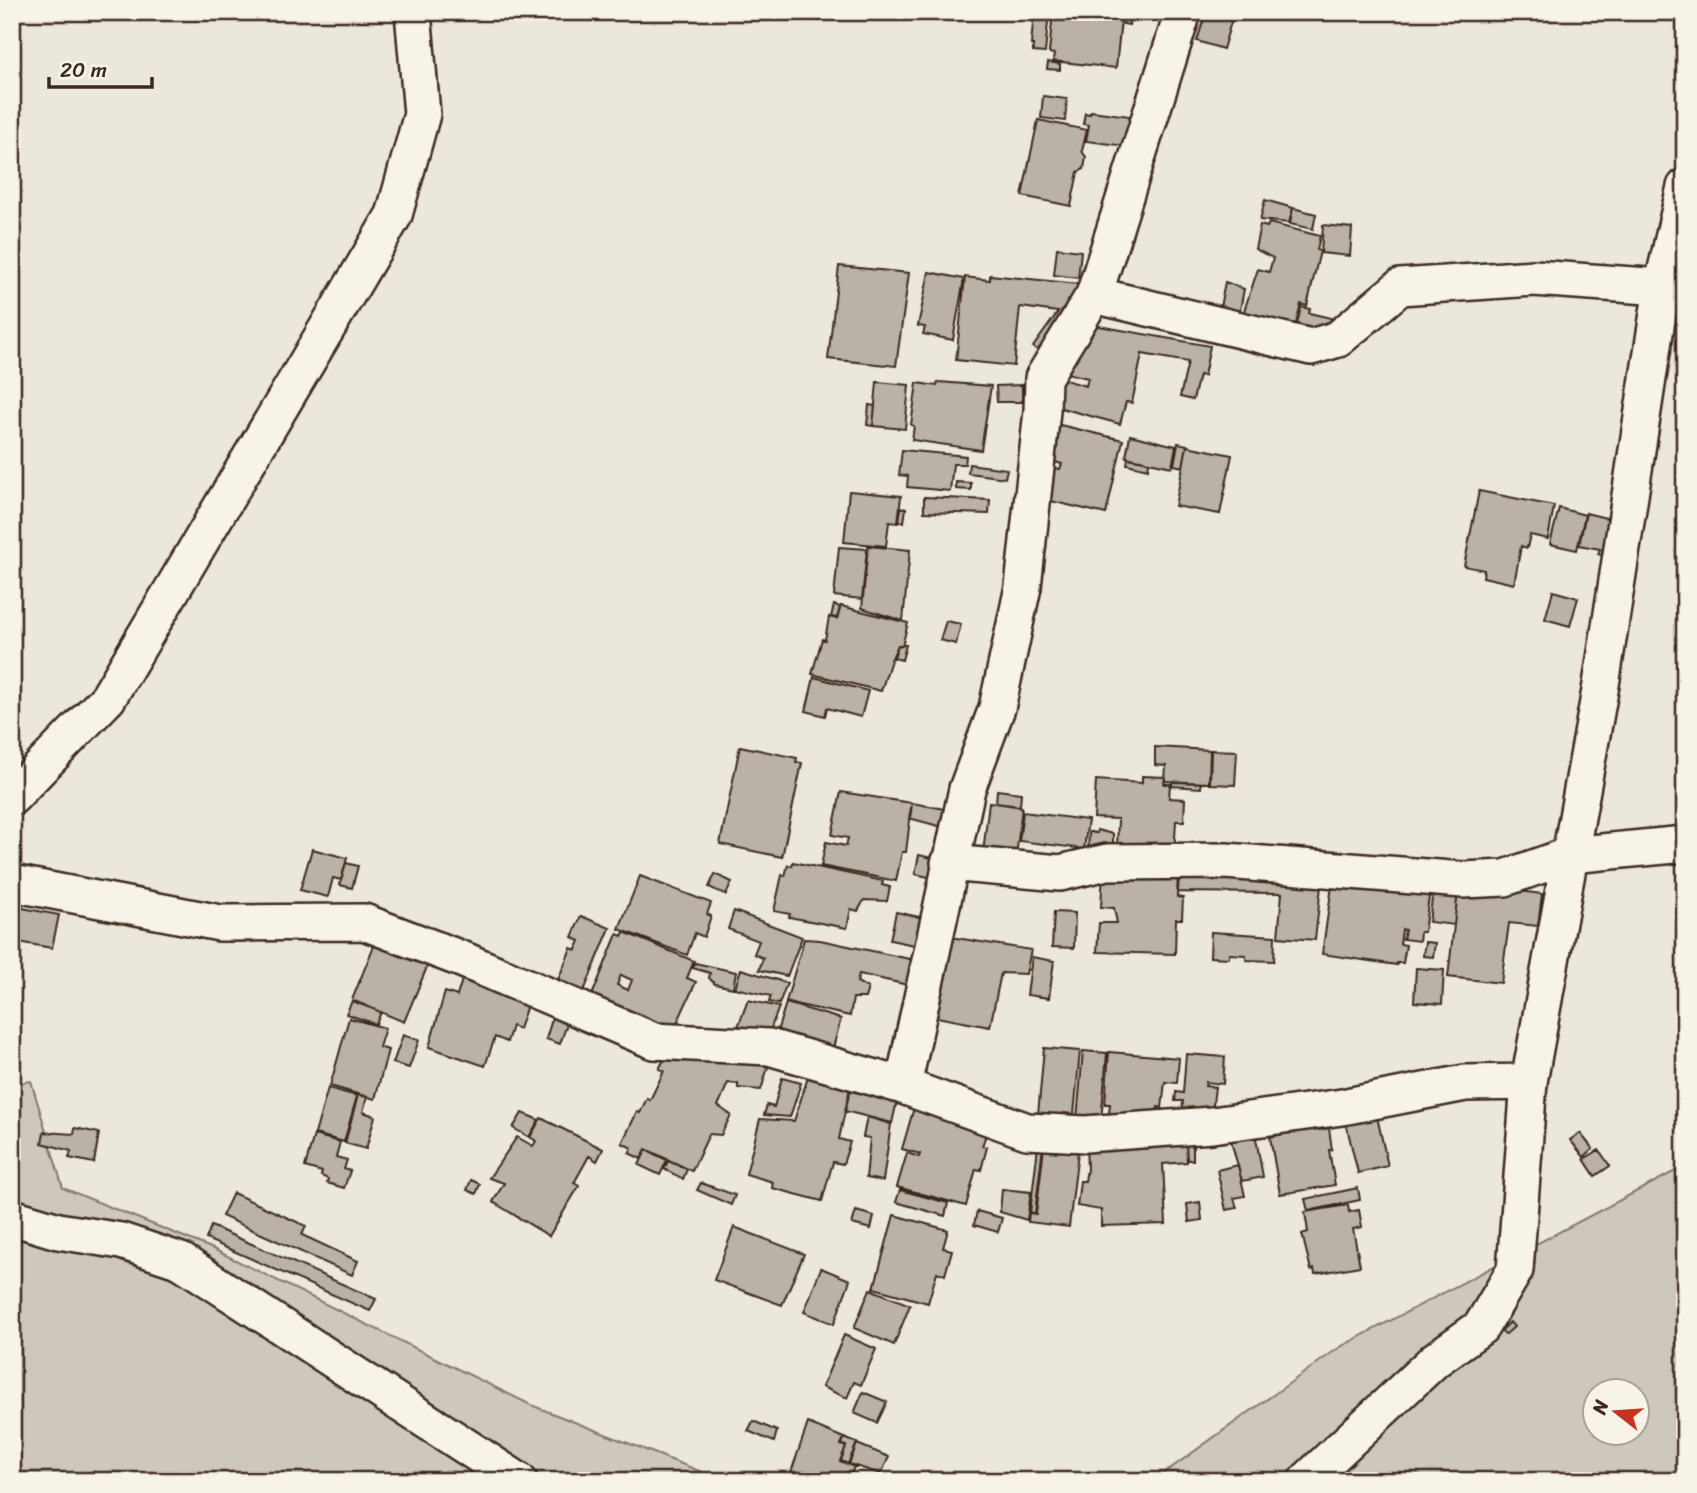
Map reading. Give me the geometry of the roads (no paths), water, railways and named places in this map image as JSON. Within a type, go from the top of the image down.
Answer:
[{"type":"street","points":[[12,797],[108,698],[394,215],[422,114],[414,12]]},
{"type":"street","points":[[903,1086],[949,863],[967,789],[997,708],[1023,587],[1042,411],[1043,378],[1094,295],[1183,12]]},
{"type":"street","points":[[1306,1481],[1435,1360],[1481,1326],[1515,1270],[1529,1082],[1601,685],[1662,288],[1685,187]]},
{"type":"street","points":[[1094,295],[1311,347],[1338,339],[1400,287],[1534,278],[1662,288]]},
{"type":"street","points":[[949,863],[1060,873],[1107,862],[1226,861],[1463,880],[1505,878],[1570,855],[1685,844]]},
{"type":"street","points":[[12,883],[220,923],[364,922],[464,960],[653,1041],[769,1047],[903,1086],[1027,1131],[1085,1134],[1212,1125],[1303,1113],[1465,1083],[1529,1082]]},
{"type":"street","points":[[12,1217],[58,1231],[121,1241],[181,1261],[519,1481]]}]
